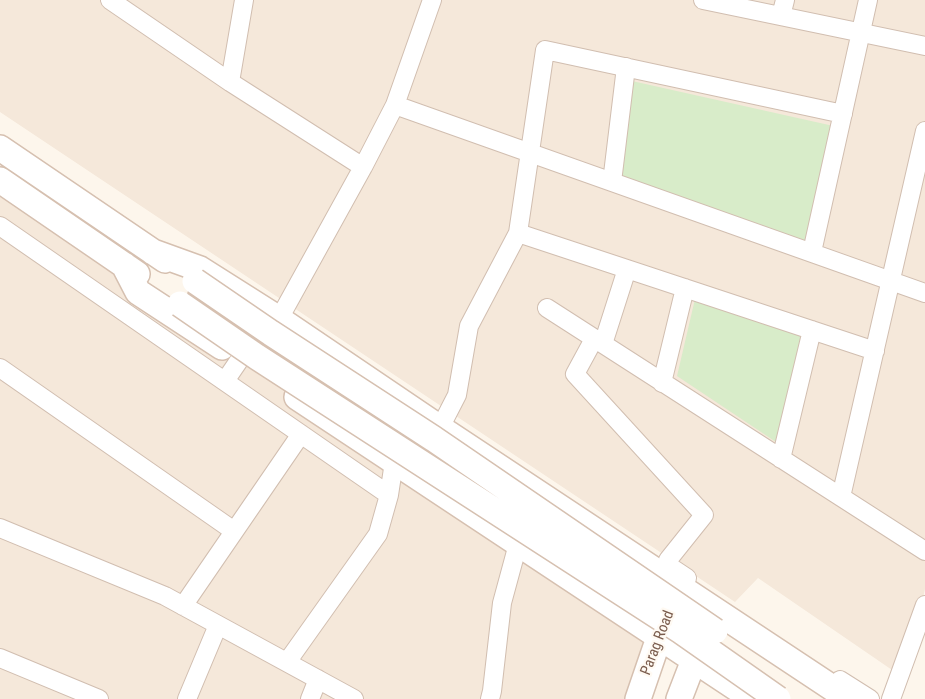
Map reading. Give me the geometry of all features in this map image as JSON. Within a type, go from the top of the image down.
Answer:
[{"type":"street","points":[[110,0],[230,82],[362,167]]},
{"type":"street","points":[[230,82],[244,0]]},
{"type":"street","points":[[225,381],[240,359],[279,319],[362,167],[395,105],[432,0]]},
{"type":"street","points":[[703,0],[783,8],[861,32],[925,46]]},
{"type":"street","points":[[812,252],[868,0]]},
{"type":"street","points":[[440,428],[457,395],[469,326],[518,233],[545,50],[843,114]]},
{"type":"street","points":[[612,182],[626,67]]},
{"type":"street","points":[[395,105],[925,292]]},
{"type":"street","points":[[841,498],[925,131]]},
{"type":"street","points":[[0,148],[271,333],[434,439],[684,612],[820,699]]},
{"type":"street","points":[[0,180],[256,356],[681,632],[778,699]]},
{"type":"street","points":[[0,226],[389,495]]},
{"type":"street","points":[[518,233],[875,351]]},
{"type":"street","points":[[153,252],[200,269],[279,319],[440,428],[850,699]]},
{"type":"street","points":[[124,265],[138,292],[753,699]]},
{"type":"street","points":[[627,269],[598,341],[575,374],[704,515],[668,560],[669,566],[725,606],[870,699]]},
{"type":"street","points":[[662,383],[686,288]]},
{"type":"street","points":[[547,308],[925,551]]},
{"type":"street","points":[[781,459],[812,330]]},
{"type":"street","points":[[0,368],[234,530]]},
{"type":"street","points":[[183,606],[301,434]]},
{"type":"street","points":[[287,662],[378,534],[389,495],[394,462]]},
{"type":"street","points":[[0,528],[165,596],[354,699]]},
{"type":"street","points":[[490,699],[502,603],[518,544]]},
{"type":"street","name":"Parag Road","points":[[638,699],[658,637],[680,587]]},
{"type":"street","points":[[891,699],[925,605]]},
{"type":"street","points":[[679,699],[694,660],[720,614]]},
{"type":"street","points":[[187,699],[218,624]]},
{"type":"street","points":[[0,658],[98,699]]},
{"type":"street","points":[[310,699],[318,679]]},
{"type":"shaded area","points":[[0,0],[925,0],[925,589],[910,655],[895,672],[758,578],[735,602],[0,112]]},
{"type":"shaded area","points":[[0,194],[649,629],[624,699],[0,699]]},
{"type":"green space","points":[[632,81],[838,127],[812,246],[620,177]]},
{"type":"green space","points":[[695,299],[802,336],[779,444],[677,376]]}]
